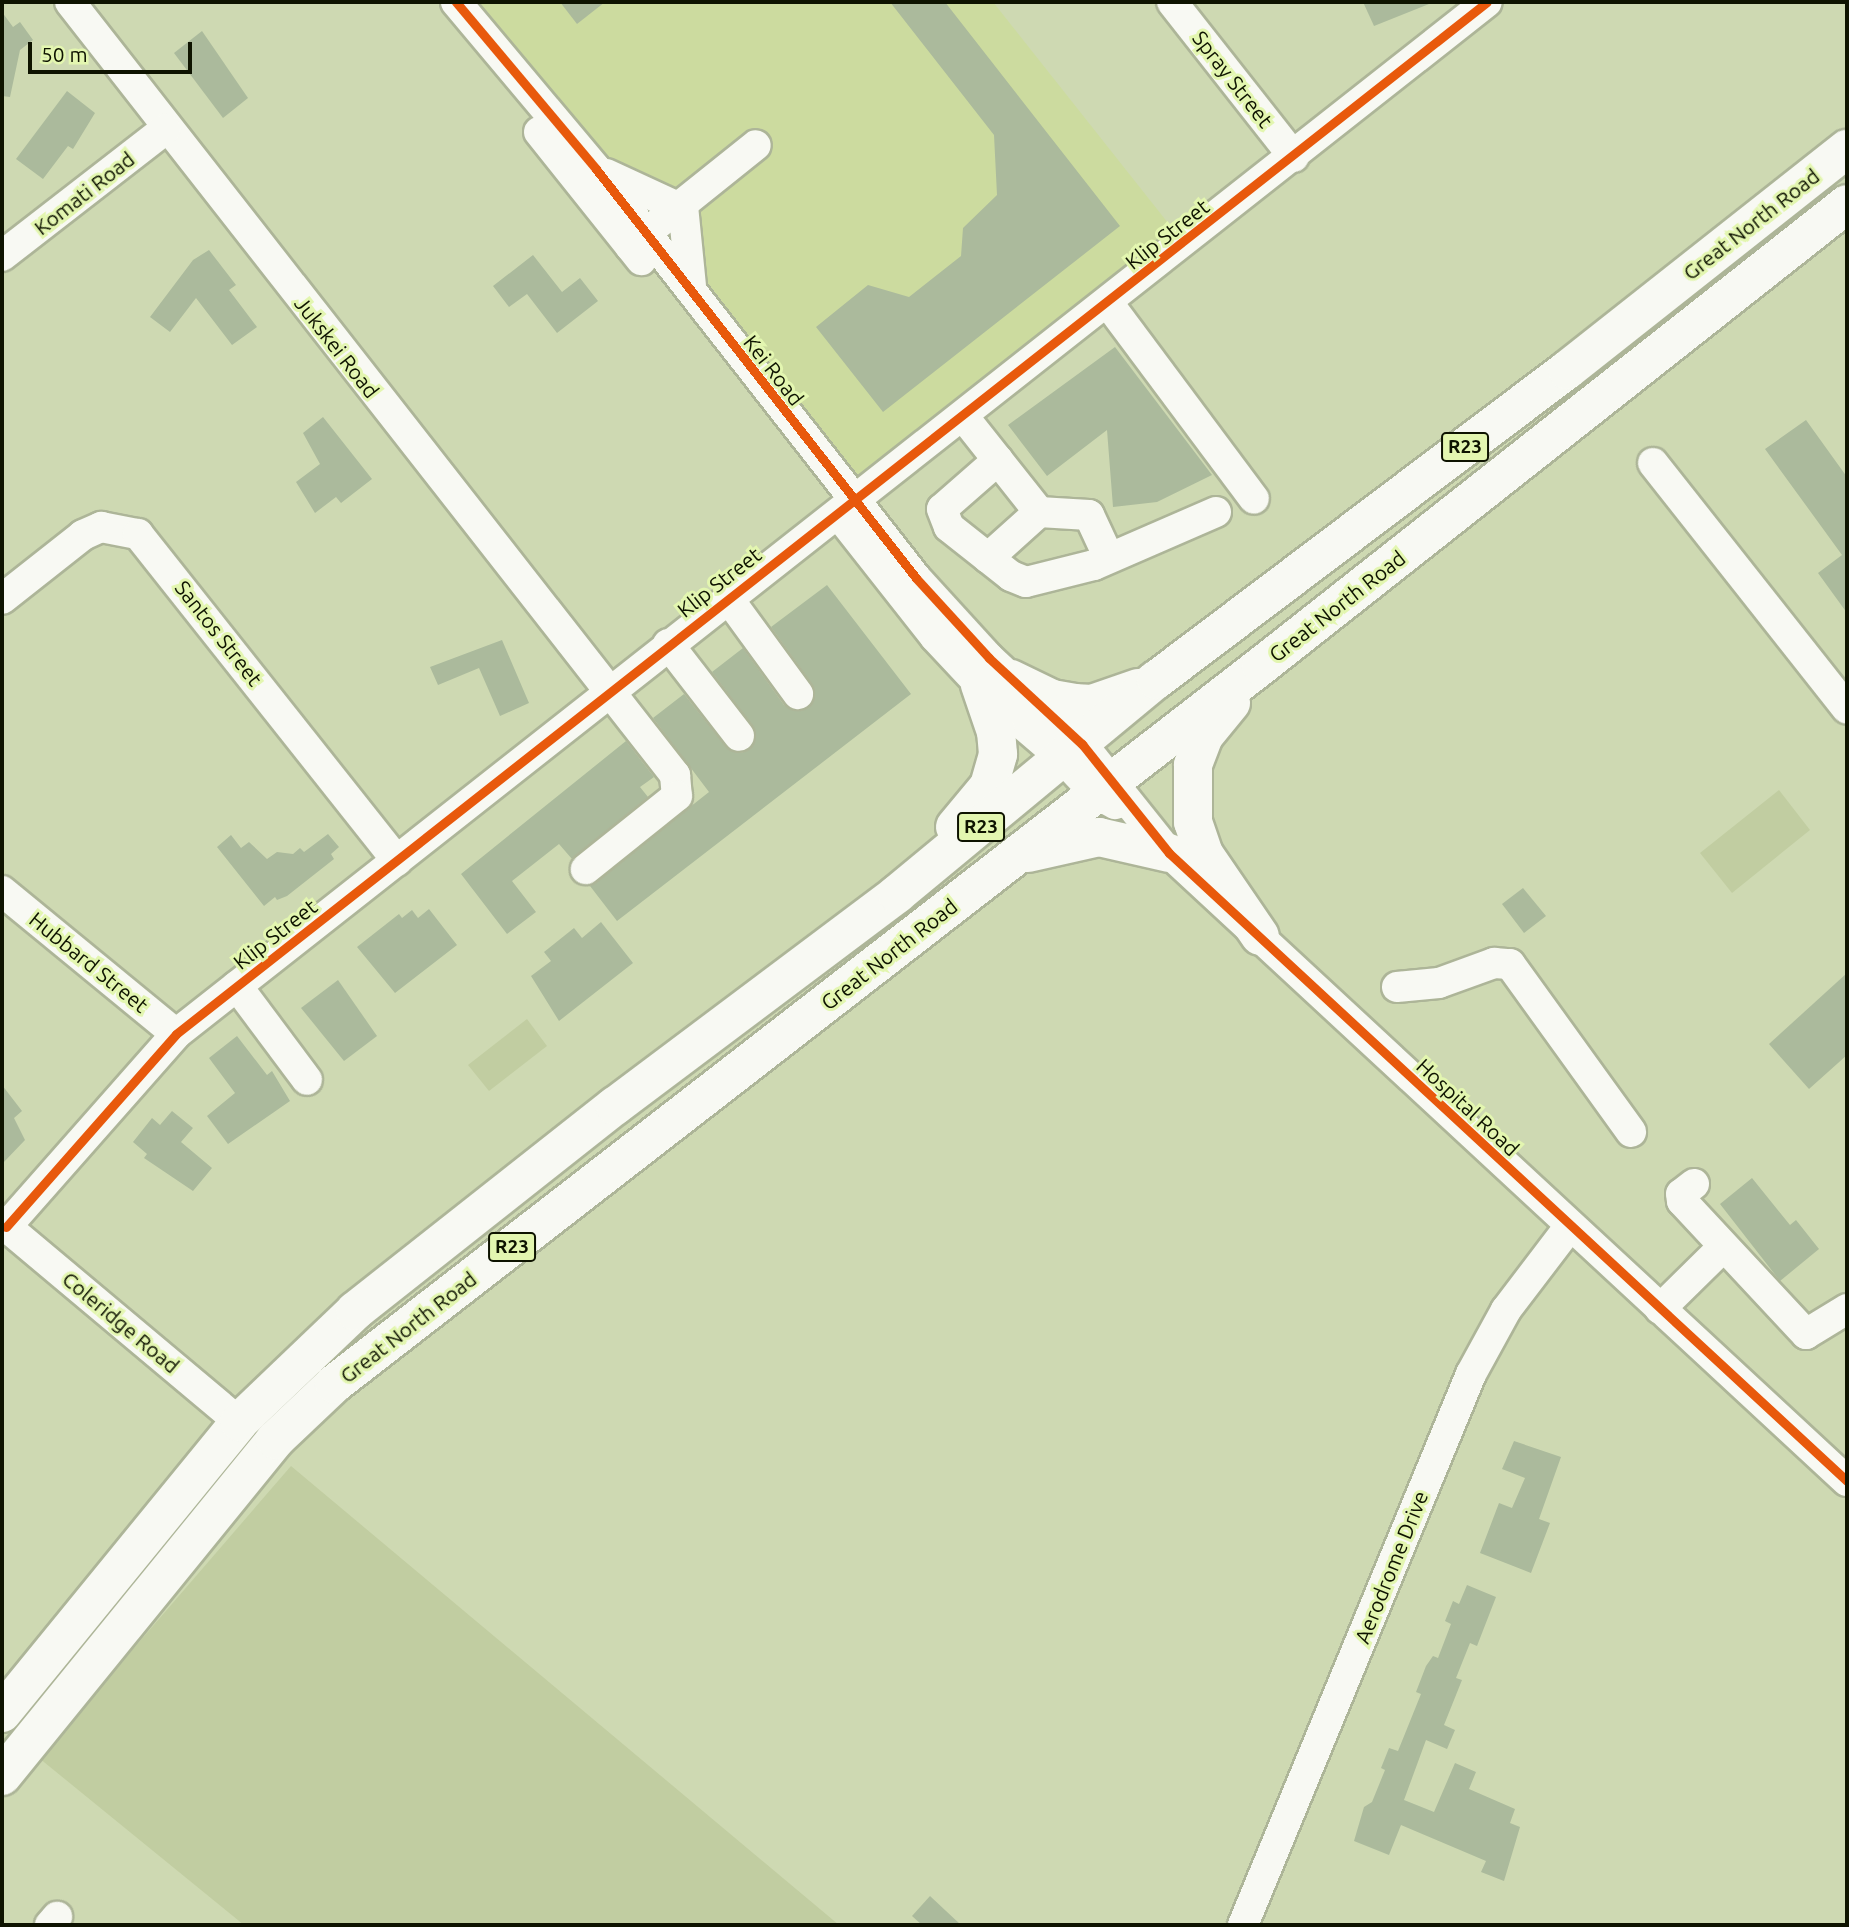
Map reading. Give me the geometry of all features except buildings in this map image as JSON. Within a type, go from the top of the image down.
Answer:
[{"type":"main road","name":"Great North Road","points":[[2,1713],[239,1422],[355,1311],[615,1105],[897,894],[1073,752],[1156,680],[1567,370],[1847,149]]},
{"type":"main road","name":"Great North Road","points":[[2,1776],[275,1440],[334,1384],[1103,785],[1261,666],[1847,204]]},
{"type":"main road","points":[[1567,370],[1593,406]]},
{"type":"main road","points":[[1260,936],[1204,854],[1193,822],[1190,792],[1204,736],[1261,666]]},
{"type":"main road","points":[[897,894],[989,786],[998,754],[995,682],[1052,699],[1093,704],[1156,680]]},
{"type":"main road","points":[[1013,857],[1099,837],[1169,853]]},
{"type":"street","name":"Jukskei Road","points":[[70,2],[679,786],[677,796],[586,869]]},
{"type":"street","name":"Kei Road","points":[[436,2],[638,239],[846,508],[923,587],[995,682],[1073,752]]},
{"type":"street","name":"Kei Road","points":[[456,2],[596,169],[638,239],[692,291],[846,508]]},
{"type":"street","name":"Spray Street","points":[[1172,2],[1294,157]]},
{"type":"street","name":"Klip Street","points":[[4,1225],[176,1034],[397,861],[607,691],[1108,303],[1487,2]]},
{"type":"street","name":"Komati Road","points":[[2,256],[166,129]]},
{"type":"street","points":[[638,239],[682,207],[756,145]]},
{"type":"street","points":[[596,169],[682,207]]},
{"type":"street","points":[[682,207],[685,265],[692,291]]},
{"type":"street","points":[[1108,303],[1254,499]]},
{"type":"street","points":[[963,416],[1039,512]]},
{"type":"street","points":[[998,460],[942,509],[949,527],[988,558],[1026,582],[1054,578],[1109,558],[1216,512]]},
{"type":"street","points":[[1653,463],[1847,709]]},
{"type":"street","points":[[988,558],[1039,512],[1089,515],[1109,558]]},
{"type":"street","name":"Santos Street","points":[[2,599],[83,535],[101,527],[138,534],[397,861]]},
{"type":"street","points":[[728,598],[798,694]]},
{"type":"street","points":[[668,644],[739,736]]},
{"type":"street","name":"Hospital Road","points":[[1073,752],[1169,853],[1847,1481]]},
{"type":"street","name":"Hubbard Street","points":[[2,891],[176,1034]]},
{"type":"street","points":[[1397,987],[1439,983],[1494,963],[1510,964],[1631,1132]]},
{"type":"street","points":[[237,986],[307,1080]]},
{"type":"street","points":[[1693,1184],[1681,1194],[1682,1201],[1722,1248],[1806,1334],[1847,1309]]},
{"type":"street","name":"Coleridge Road","points":[[4,1225],[239,1422]]},
{"type":"street","name":"Aerodrome Drive","points":[[1243,1925],[1471,1374],[1506,1310],[1570,1226]]},
{"type":"street","points":[[1660,1309],[1722,1248]]},
{"type":"shaded area","points":[[469,2],[993,2],[1172,228],[848,489]]},
{"type":"shaded area","points":[[1779,790],[1810,830],[1732,893],[1700,853]]},
{"type":"shaded area","points":[[527,1019],[547,1046],[489,1091],[468,1065]]},
{"type":"shaded area","points":[[291,1466],[839,1925],[244,1925],[39,1758]]},
{"type":"cycle path","points":[[456,2],[596,169],[916,578],[989,658],[1082,744],[1169,853],[1847,1481]]},
{"type":"cycle path","points":[[6,1227],[176,1034],[1487,2]]}]
